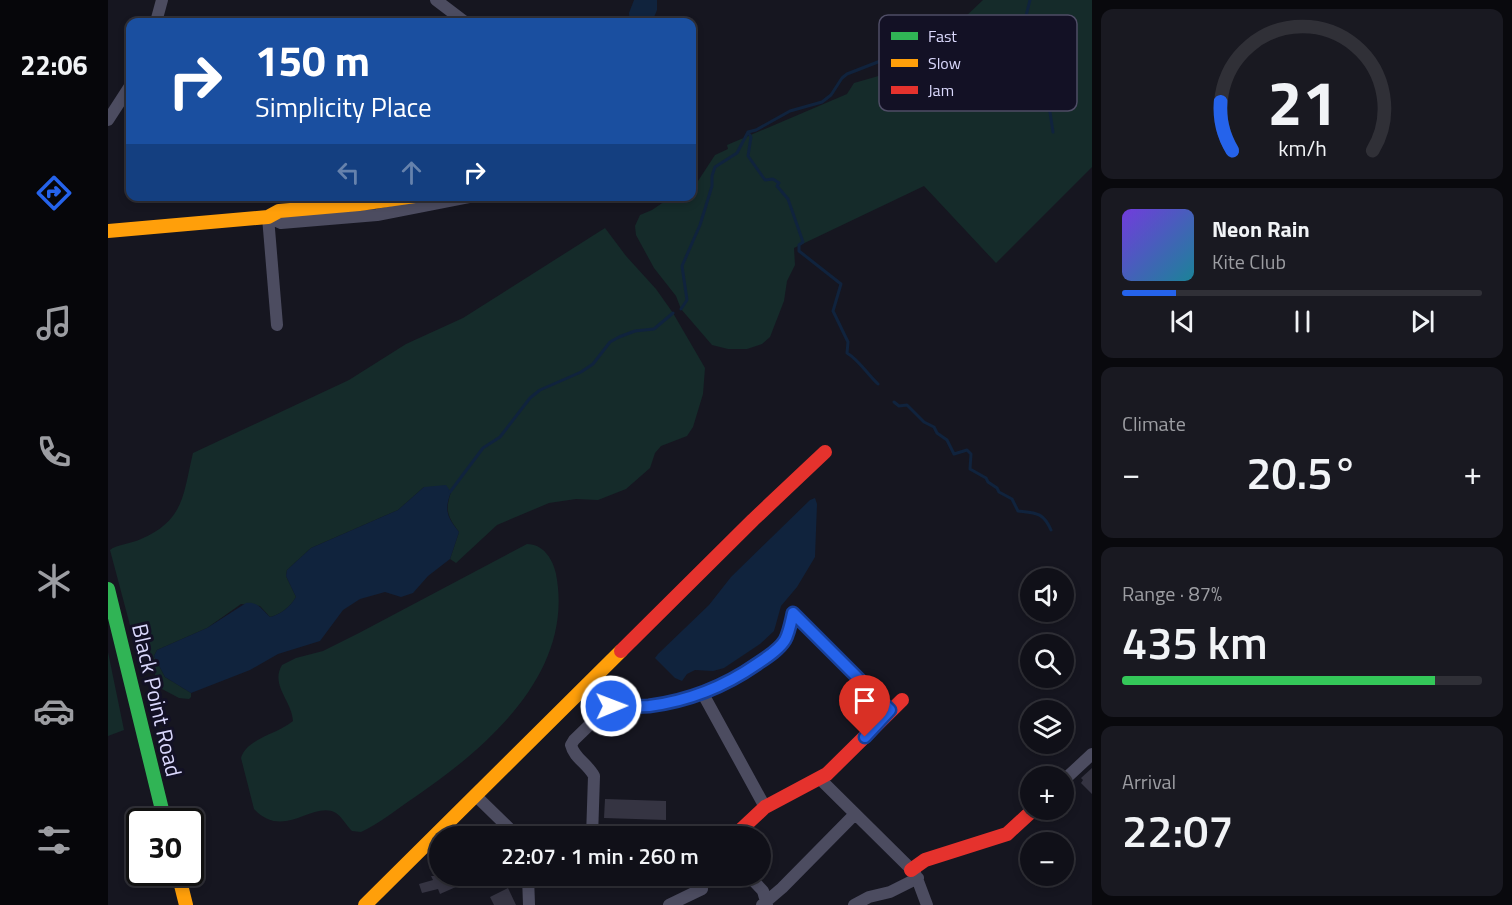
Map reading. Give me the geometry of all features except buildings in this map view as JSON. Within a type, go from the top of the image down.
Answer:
[{"type":"street","points":[[157,18],[162,0]]},
{"type":"street","points":[[436,0],[460,18]]},
{"type":"street","points":[[108,120],[126,92]]},
{"type":"street","points":[[108,231],[268,217],[279,211],[381,201]]},
{"type":"street","points":[[268,217],[281,223],[377,215],[448,201]]},
{"type":"street","points":[[268,217],[278,326]]},
{"type":"street","points":[[365,905],[825,452]]},
{"type":"street","name":"Black Point Road","points":[[108,589],[162,808]]},
{"type":"street","points":[[592,826],[594,776],[572,750],[571,745],[574,740],[608,707],[666,703],[703,694],[745,673],[785,640],[793,613],[890,710]]},
{"type":"street","points":[[703,694],[765,807]]},
{"type":"street","points":[[745,826],[765,807],[820,779],[843,760],[902,700]]},
{"type":"street","points":[[1074,771],[1092,754]]},
{"type":"street","points":[[820,779],[914,874],[927,905]]},
{"type":"street","points":[[475,795],[507,826]]},
{"type":"street","points":[[765,904],[854,815]]},
{"type":"street","points":[[854,905],[869,897],[890,892],[914,874],[925,861],[1007,834],[1022,820]]},
{"type":"street","points":[[181,886],[186,905]]},
{"type":"street","points":[[528,886],[529,905]]},
{"type":"street","points":[[758,886],[763,891],[765,904]]},
{"type":"street","points":[[669,905],[702,889]]},
{"type":"green space","points":[[983,0],[1092,0],[1092,167],[996,263],[924,186],[794,248],[795,265],[787,281],[784,301],[770,337],[762,344],[747,349],[728,349],[712,345],[681,309],[676,296],[654,268],[636,235],[635,226],[640,215],[665,201],[696,201],[696,182],[715,155],[728,149],[727,145],[847,94],[854,83],[879,76],[879,111],[1077,111],[1077,15],[967,15]]},
{"type":"green space","points":[[605,228],[626,256],[656,289],[705,368],[703,394],[693,427],[687,436],[661,446],[655,453],[650,468],[626,489],[598,500],[576,499],[549,503],[497,525],[456,563],[450,559],[459,532],[448,513],[451,492],[424,487],[398,510],[311,548],[287,570],[286,576],[296,597],[281,612],[270,617],[260,606],[241,604],[207,628],[157,650],[154,656],[165,677],[191,693],[191,697],[189,699],[179,698],[162,689],[145,654],[135,644],[110,550],[155,532],[174,514],[184,493],[193,453],[349,380],[406,344],[463,318]]},
{"type":"green space","points":[[527,544],[538,547],[546,553],[552,563],[556,574],[558,610],[552,643],[539,674],[520,704],[497,730],[443,777],[361,832],[352,831],[336,813],[327,810],[287,821],[276,821],[265,818],[254,809],[241,758],[244,751],[256,741],[293,721],[280,686],[279,672],[282,665],[296,658],[323,651]]},
{"type":"green space","points":[[108,652],[124,730],[108,736]]},
{"type":"water","points":[[634,0],[657,0],[657,10],[654,18],[630,18]]},
{"type":"water","points":[[446,485],[451,492],[448,513],[459,532],[450,559],[428,576],[413,593],[401,597],[385,592],[360,599],[343,610],[320,641],[278,654],[250,670],[191,693],[165,677],[154,656],[157,650],[207,628],[246,603],[257,605],[270,617],[278,614],[296,597],[286,576],[287,570],[311,548],[398,510],[424,487]]},
{"type":"water","points":[[815,498],[817,504],[815,557],[797,587],[781,606],[774,631],[760,644],[724,668],[713,671],[695,670],[687,674],[682,681],[675,678],[655,658],[658,654],[709,605],[731,577],[810,500]]},
{"type":"waterway","points":[[1026,15],[1030,0]]},
{"type":"waterway","points":[[681,309],[687,300],[682,266],[700,225],[712,186],[715,167],[737,153],[748,132],[790,111],[822,102],[831,95],[847,74],[879,62]]},
{"type":"waterway","points":[[1050,111],[1053,132]]},
{"type":"waterway","points":[[748,132],[751,137],[748,156],[765,180],[773,179],[779,183],[777,186],[788,199],[803,242],[799,245],[799,251],[841,284],[833,311],[848,342],[847,353],[878,384]]},
{"type":"waterway","points":[[450,492],[483,448],[500,437],[530,398],[540,390],[581,372],[593,364],[610,342],[635,331],[654,329],[673,313]]},
{"type":"waterway","points":[[894,402],[899,406],[907,405],[924,422],[934,427],[937,433],[947,440],[954,454],[967,450],[971,454],[970,469],[986,478],[999,492],[1012,499],[1018,511],[1034,513],[1042,517],[1051,530]]},
{"type":"traffic: fast","points":[[108,589],[162,808]]},
{"type":"traffic: slow","points":[[108,231],[268,217],[279,211],[380,201]]},
{"type":"traffic: slow","points":[[365,905],[621,651]]},
{"type":"traffic: slow","points":[[181,886],[186,905]]},
{"type":"traffic: jam","points":[[621,651],[825,452]]},
{"type":"traffic: jam","points":[[745,826],[765,807],[827,774],[902,700]]},
{"type":"traffic: jam","points":[[911,870],[925,860],[1007,834],[1022,820]]},
{"type":"route","points":[[611,706],[647,706],[674,702],[703,694],[745,673],[785,640],[793,613],[890,710],[865,737]]}]
